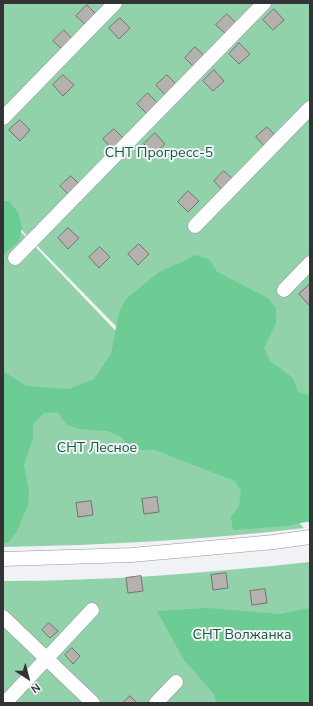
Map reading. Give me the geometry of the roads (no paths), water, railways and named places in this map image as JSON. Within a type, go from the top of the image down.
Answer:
[{"type":"street","points":[[3,118],[115,3]]},
{"type":"street","points":[[15,258],[264,3]]},
{"type":"street","points":[[195,226],[310,108]]},
{"type":"street","points":[[284,290],[310,263]]},
{"type":"street","points":[[3,559],[132,556],[310,537]]},
{"type":"street","points":[[5,703],[92,610]]},
{"type":"street","points":[[3,616],[93,703]]},
{"type":"street","points":[[156,703],[176,682]]},
{"type":"park label","name":"СНТ Прогресс-5","points":[[159,154]]},
{"type":"park label","name":"СНТ Лесное","points":[[97,449]]},
{"type":"park label","name":"СНТ Волжанка","points":[[242,636]]}]
